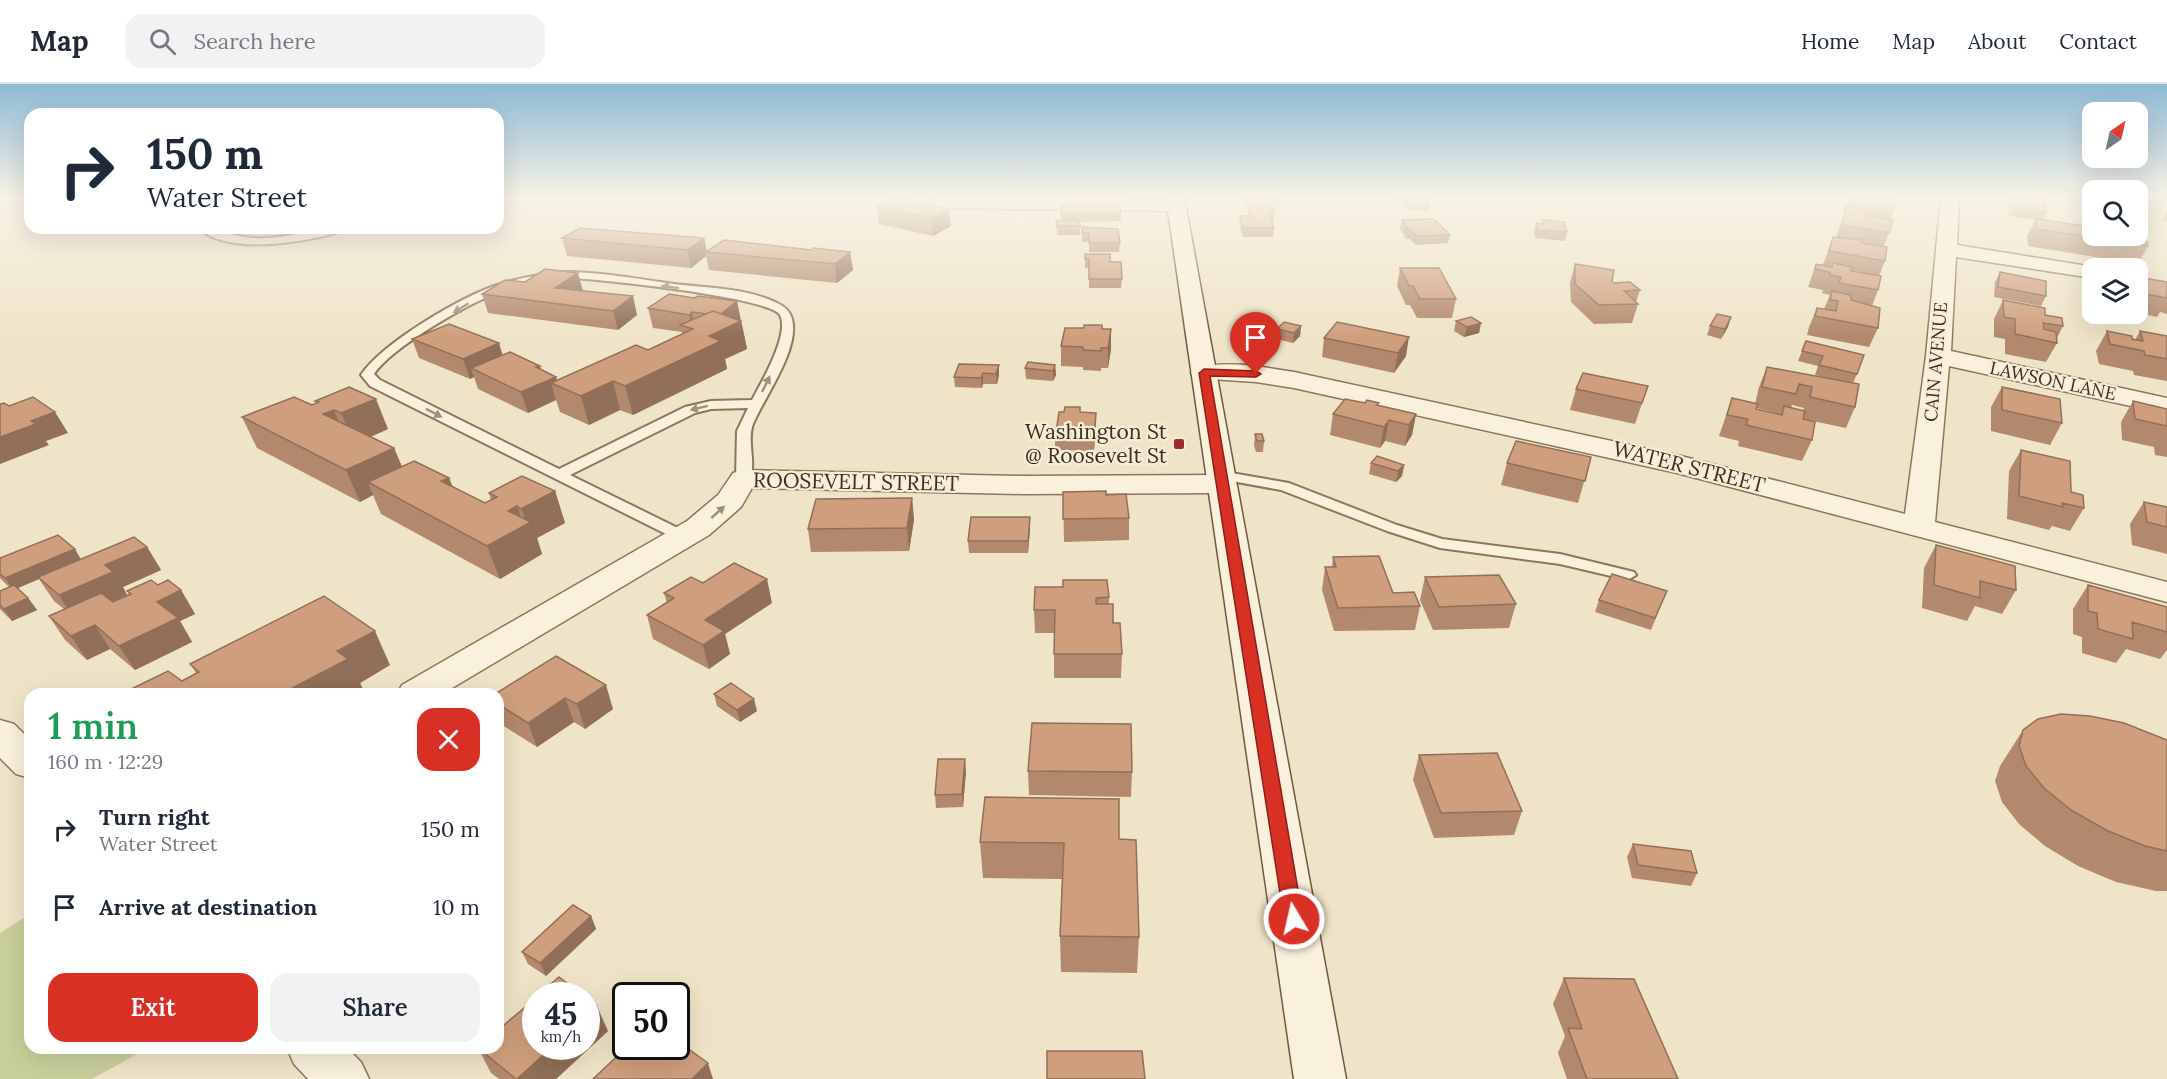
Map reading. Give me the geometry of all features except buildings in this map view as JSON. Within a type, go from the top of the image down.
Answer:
[{"type":"street","points":[[1183,243],[1320,1079]]},
{"type":"street","name":"CAIN AVENUE","points":[[1919,526],[1938,356],[1946,243]]},
{"type":"street","points":[[1946,249],[2082,270]]},
{"type":"street","name":"LAWSON LANE","points":[[1938,356],[2167,406]]},
{"type":"street","name":"WATER STREET","points":[[1204,373],[1256,374],[1285,378],[1604,446],[2167,592]]},
{"type":"street","name":"ROOSEVELT STREET","points":[[425,688],[684,537],[722,509],[743,479],[1032,486],[1221,479]]},
{"type":"street","points":[[0,734],[24,758]]},
{"type":"street","points":[[318,1054],[343,1079]]},
{"type":"lane","points":[[684,537],[375,383],[367,375],[369,369],[393,349],[492,291],[554,275],[584,276],[748,298],[772,305],[783,312],[787,321],[786,336],[780,355],[743,434],[746,469],[743,479]]},
{"type":"lane","points":[[558,475],[690,410],[711,405],[757,404]]},
{"type":"lane","points":[[1221,479],[1284,486],[1392,528],[1440,543],[1560,559],[1628,575]]},
{"type":"green space","points":[[24,918],[24,1054],[137,1054],[92,1079],[0,1079],[0,933]]},
{"type":"place","name":"Washington St @ Roosevelt St","points":[[1179,444]]},
{"type":"route","points":[[1256,374],[1204,373],[1294,919]]}]
